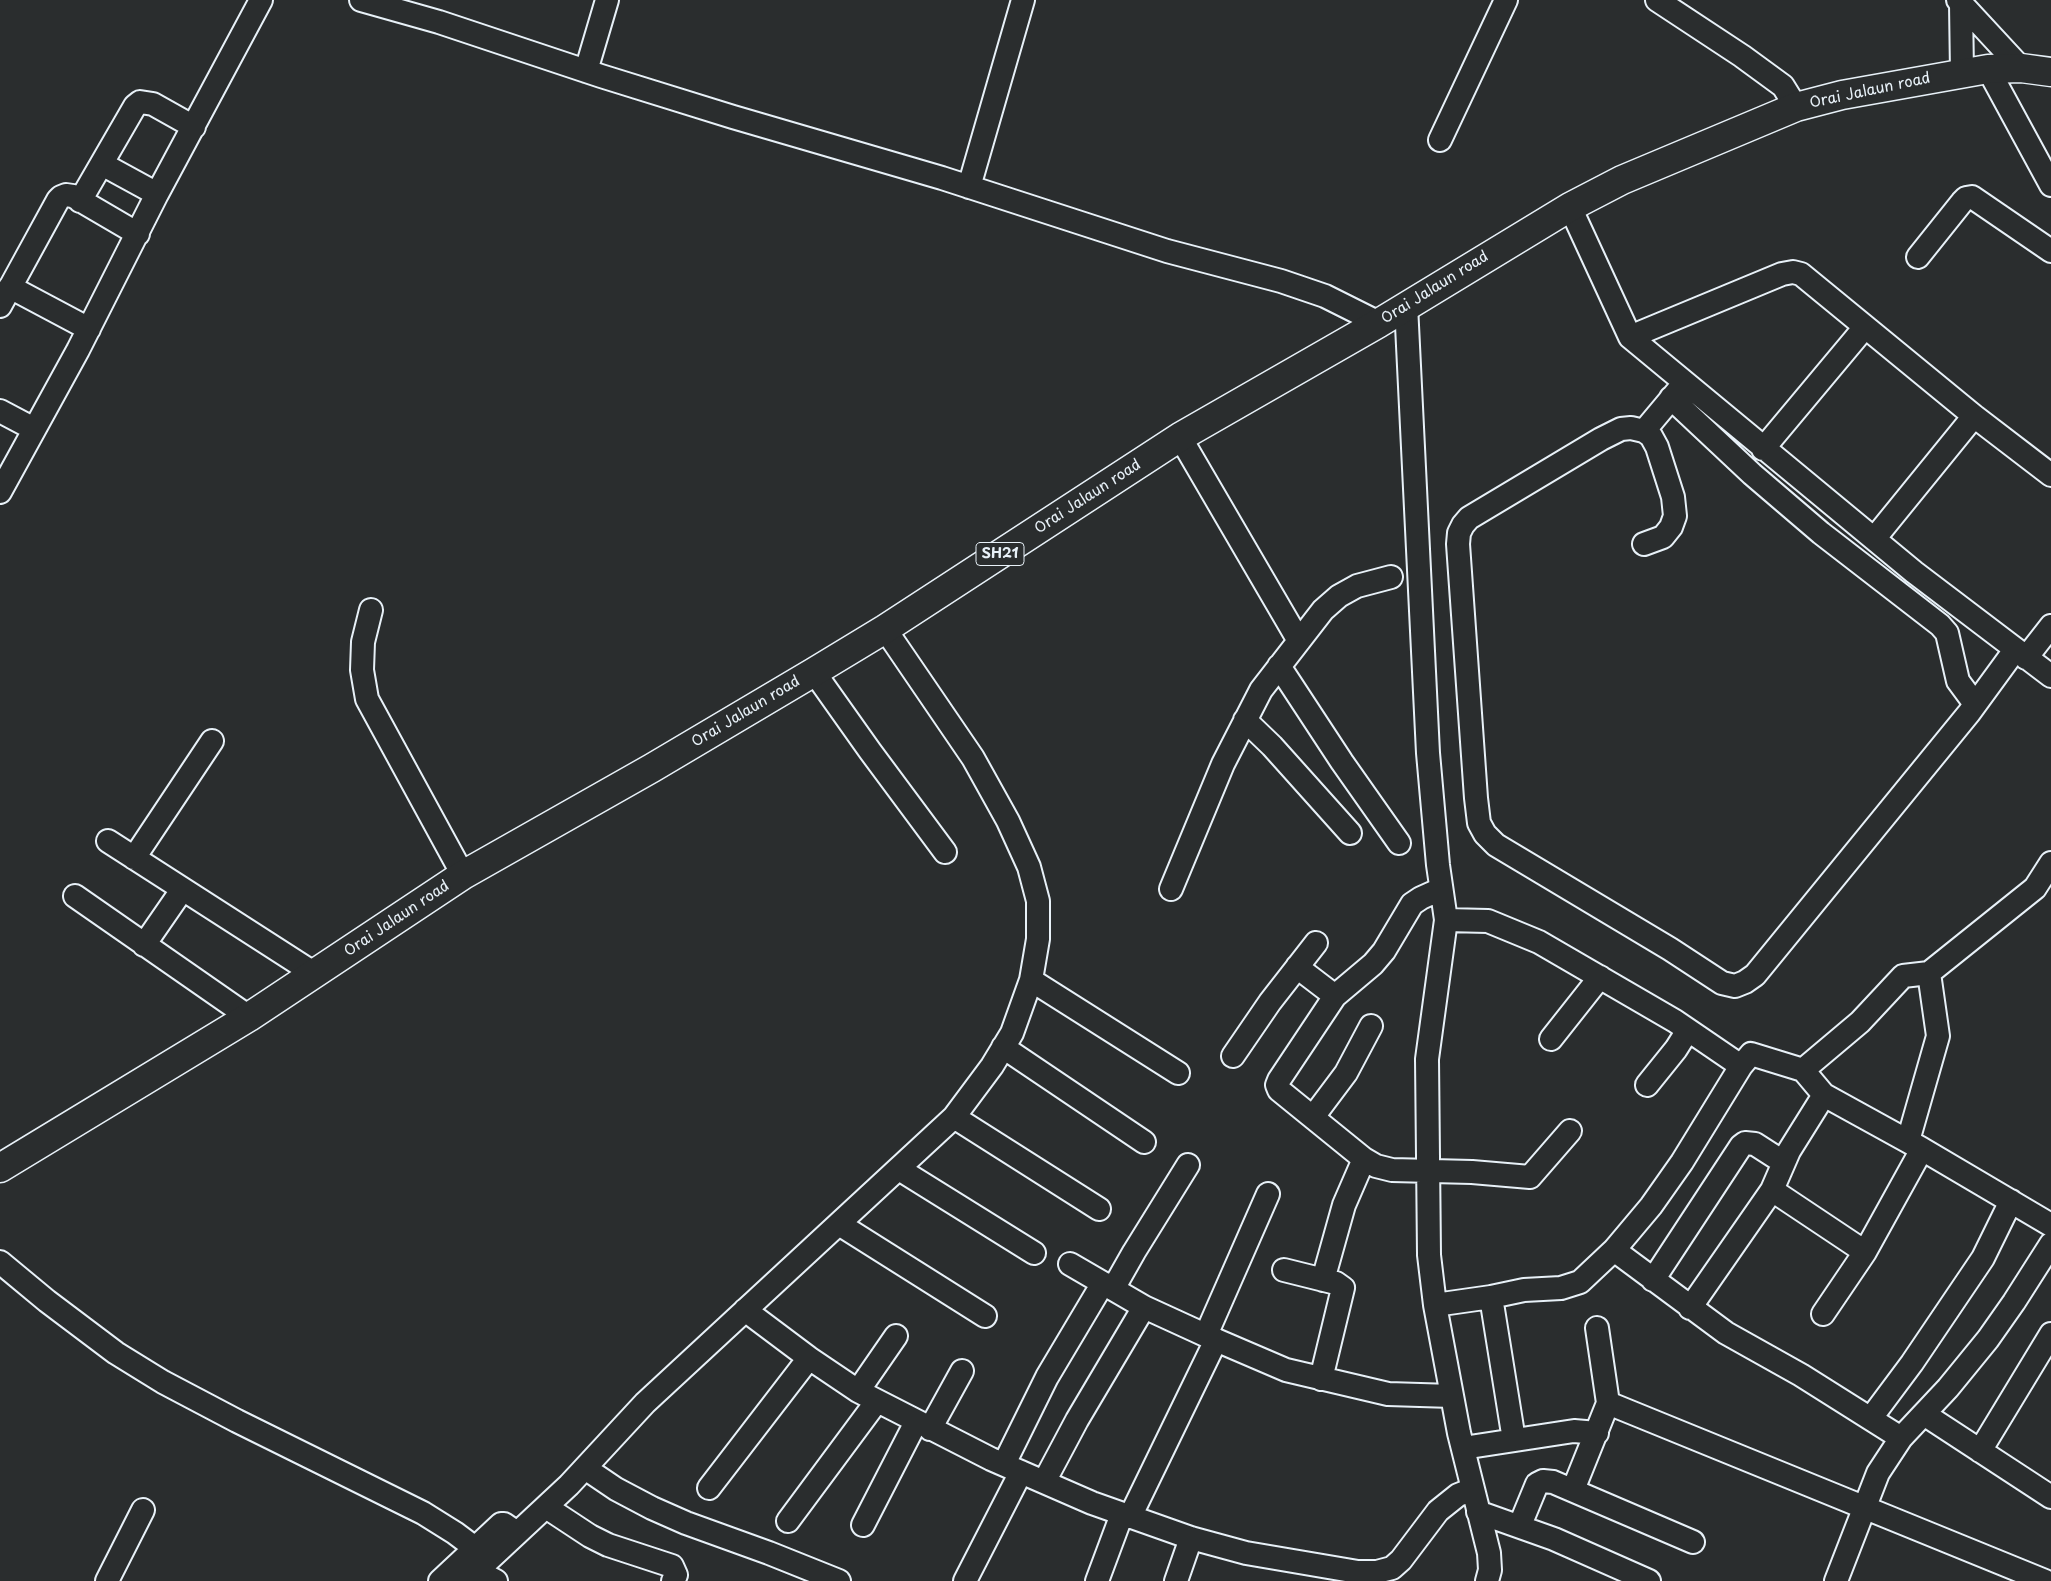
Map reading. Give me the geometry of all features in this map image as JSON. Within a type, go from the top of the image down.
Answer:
[{"type":"main road","name":"Orai Jalaun road","points":[[0,1168],[249,1017],[463,875],[652,768],[814,672],[885,629],[1180,437],[1380,323],[1570,207],[1622,180],[1796,107],[1842,94],[1975,71],[2021,68],[2051,72]]},
{"type":"street","points":[[0,492],[89,329],[158,194],[262,0]]},
{"type":"street","points":[[365,0],[439,22],[586,71],[969,187],[1167,251],[1281,281],[1325,296],[1380,323]]},
{"type":"street","points":[[586,71],[607,0]]},
{"type":"street","points":[[969,187],[1023,0]]},
{"type":"street","points":[[1440,140],[1506,0]]},
{"type":"street","points":[[1657,0],[1742,56],[1783,86],[1796,107]]},
{"type":"street","points":[[1959,2],[2021,68]]},
{"type":"street","points":[[1959,2],[1975,71],[2051,185]]},
{"type":"street","points":[[80,200],[135,106],[140,102],[153,104],[194,127]]},
{"type":"street","points":[[102,164],[158,194]]},
{"type":"street","points":[[89,329],[5,296],[58,200],[66,195],[80,200],[138,234]]},
{"type":"street","points":[[1918,257],[1962,202],[1966,198],[1972,197],[2051,251]]},
{"type":"street","points":[[1570,207],[1630,337],[1752,474],[1821,533],[1940,625],[1947,633],[1958,681],[1975,704]]},
{"type":"street","points":[[1630,337],[1782,274],[1793,272],[1802,274],[1974,416],[2051,475]]},
{"type":"street","points":[[1406,306],[1427,733],[1441,889],[1446,920],[1427,1059],[1429,1255],[1435,1305],[1452,1396],[1472,1489],[1489,1553],[1490,1570],[1487,1581]]},
{"type":"street","points":[[1763,449],[1865,326]]},
{"type":"street","points":[[1677,391],[1763,449],[1874,539],[2020,654],[2051,676]]},
{"type":"street","points":[[1644,431],[1677,391]]},
{"type":"street","points":[[0,411],[34,430]]},
{"type":"street","points":[[1874,539],[1974,416]]},
{"type":"street","points":[[1644,544],[1663,537],[1671,527],[1675,516],[1673,497],[1657,447],[1651,436],[1644,431],[1631,428],[1621,429],[1601,439],[1470,518],[1459,534],[1458,544],[1479,823],[1485,834],[1496,844],[1670,949],[1722,983],[1735,986],[1755,975],[1975,704],[2020,654],[2051,626]]},
{"type":"street","points":[[1180,437],[1298,641]]},
{"type":"street","points":[[1171,890],[1223,764],[1261,690],[1323,610],[1339,596],[1356,586],[1391,577]]},
{"type":"street","points":[[371,610],[363,642],[362,670],[367,699],[463,875]]},
{"type":"street","points":[[480,1578],[511,1528],[546,1507],[570,1485],[645,1403],[954,1117],[992,1066],[1012,1033],[1030,980],[1038,939],[1038,901],[1029,867],[1008,821],[973,758],[885,629]]},
{"type":"street","points":[[1280,666],[1342,762],[1400,843]]},
{"type":"street","points":[[814,672],[945,852]]},
{"type":"street","points":[[1245,720],[1272,746],[1350,833]]},
{"type":"street","points":[[134,858],[212,741]]},
{"type":"street","points":[[108,841],[315,974]]},
{"type":"street","points":[[1803,1070],[1860,1022],[1903,976],[1928,974],[2035,888],[2051,863]]},
{"type":"street","points":[[1441,889],[1412,904],[1384,951],[1373,964],[1335,996],[1277,1085],[1282,1094],[1364,1159],[1376,1166],[1392,1170],[1472,1172],[1530,1177],[1570,1131]]},
{"type":"street","points":[[144,945],[182,890]]},
{"type":"street","points":[[75,896],[249,1017]]},
{"type":"street","points":[[1446,920],[1488,921],[1539,942],[1688,1030],[1741,1066]]},
{"type":"street","points":[[1233,1056],[1316,943]]},
{"type":"street","points":[[1297,967],[1335,996]]},
{"type":"street","points":[[1824,1314],[1865,1252],[1915,1145],[1938,1036],[1928,974]]},
{"type":"street","points":[[1550,1038],[1600,977]]},
{"type":"street","points":[[1030,980],[1178,1073]]},
{"type":"street","points":[[1313,1117],[1346,1073],[1371,1026]]},
{"type":"street","points":[[1647,1085],[1676,1049],[1688,1030]]},
{"type":"street","points":[[1003,1048],[1144,1142]]},
{"type":"street","points":[[1435,1305],[1524,1290],[1561,1288],[1580,1282],[1614,1250],[1651,1206],[1682,1162],[1741,1066],[1748,1056],[1756,1054],[1803,1070],[1824,1095],[1915,1145],[2051,1225]]},
{"type":"street","points":[[1690,1308],[1772,1190],[1783,1162],[1824,1095]]},
{"type":"street","points":[[954,1117],[1099,1209]]},
{"type":"street","points":[[1653,1280],[1744,1143],[1755,1144],[1783,1162]]},
{"type":"street","points":[[1322,1280],[1344,1206],[1364,1159]]},
{"type":"street","points":[[965,1581],[1047,1377],[1108,1286],[1134,1252],[1188,1166]]},
{"type":"street","points":[[899,1169],[1034,1253]]},
{"type":"street","points":[[1772,1190],[1865,1252]]},
{"type":"street","points":[[1097,1581],[1126,1515],[1211,1338],[1268,1194]]},
{"type":"street","points":[[1871,1418],[1912,1363],[1983,1258],[2011,1201]]},
{"type":"street","points":[[839,1224],[985,1316]]},
{"type":"street","points":[[1839,1580],[1878,1473],[1901,1438],[1948,1388],[1988,1339],[2051,1244]]},
{"type":"street","points":[[1614,1250],[1726,1333],[1802,1375],[1901,1438]]},
{"type":"street","points":[[0,1262],[100,1341],[155,1377],[237,1421],[423,1513],[475,1548]]},
{"type":"street","points":[[1070,1264],[1144,1307],[1286,1370],[1388,1394],[1452,1396]]},
{"type":"street","points":[[1284,1270],[1341,1285],[1343,1292],[1321,1378]]},
{"type":"street","points":[[1491,1297],[1514,1440]]},
{"type":"street","points":[[1044,1482],[1077,1420],[1144,1307]]},
{"type":"street","points":[[746,1310],[809,1358],[867,1396],[923,1426],[1012,1468],[1126,1515],[1191,1538],[1246,1552],[1358,1572],[1377,1572],[1392,1568],[1401,1560],[1438,1511],[1458,1495],[1472,1489]]},
{"type":"street","points":[[1573,1490],[1608,1403],[1596,1328]]},
{"type":"street","points":[[1980,1451],[2051,1334]]},
{"type":"street","points":[[788,1521],[867,1396],[896,1336]]},
{"type":"street","points":[[709,1488],[809,1358]]},
{"type":"street","points":[[862,1525],[923,1426],[962,1371]]},
{"type":"street","points":[[1608,1403],[2046,1581]]},
{"type":"street","points":[[1924,1414],[2051,1497]]},
{"type":"street","points":[[1463,1448],[1574,1432],[1597,1434]]},
{"type":"street","points":[[585,1468],[616,1489],[652,1508],[686,1523],[769,1552],[839,1581]]},
{"type":"street","points":[[1520,1526],[1538,1484],[1553,1482],[1693,1542]]},
{"type":"street","points":[[546,1507],[570,1524],[602,1542],[672,1566],[676,1575],[673,1581]]},
{"type":"street","points":[[107,1581],[143,1510]]},
{"type":"street","points":[[1478,1512],[1520,1526],[1649,1581]]},
{"type":"street","points":[[440,1581],[498,1526],[511,1528]]},
{"type":"street","points":[[1176,1581],[1191,1538]]}]
